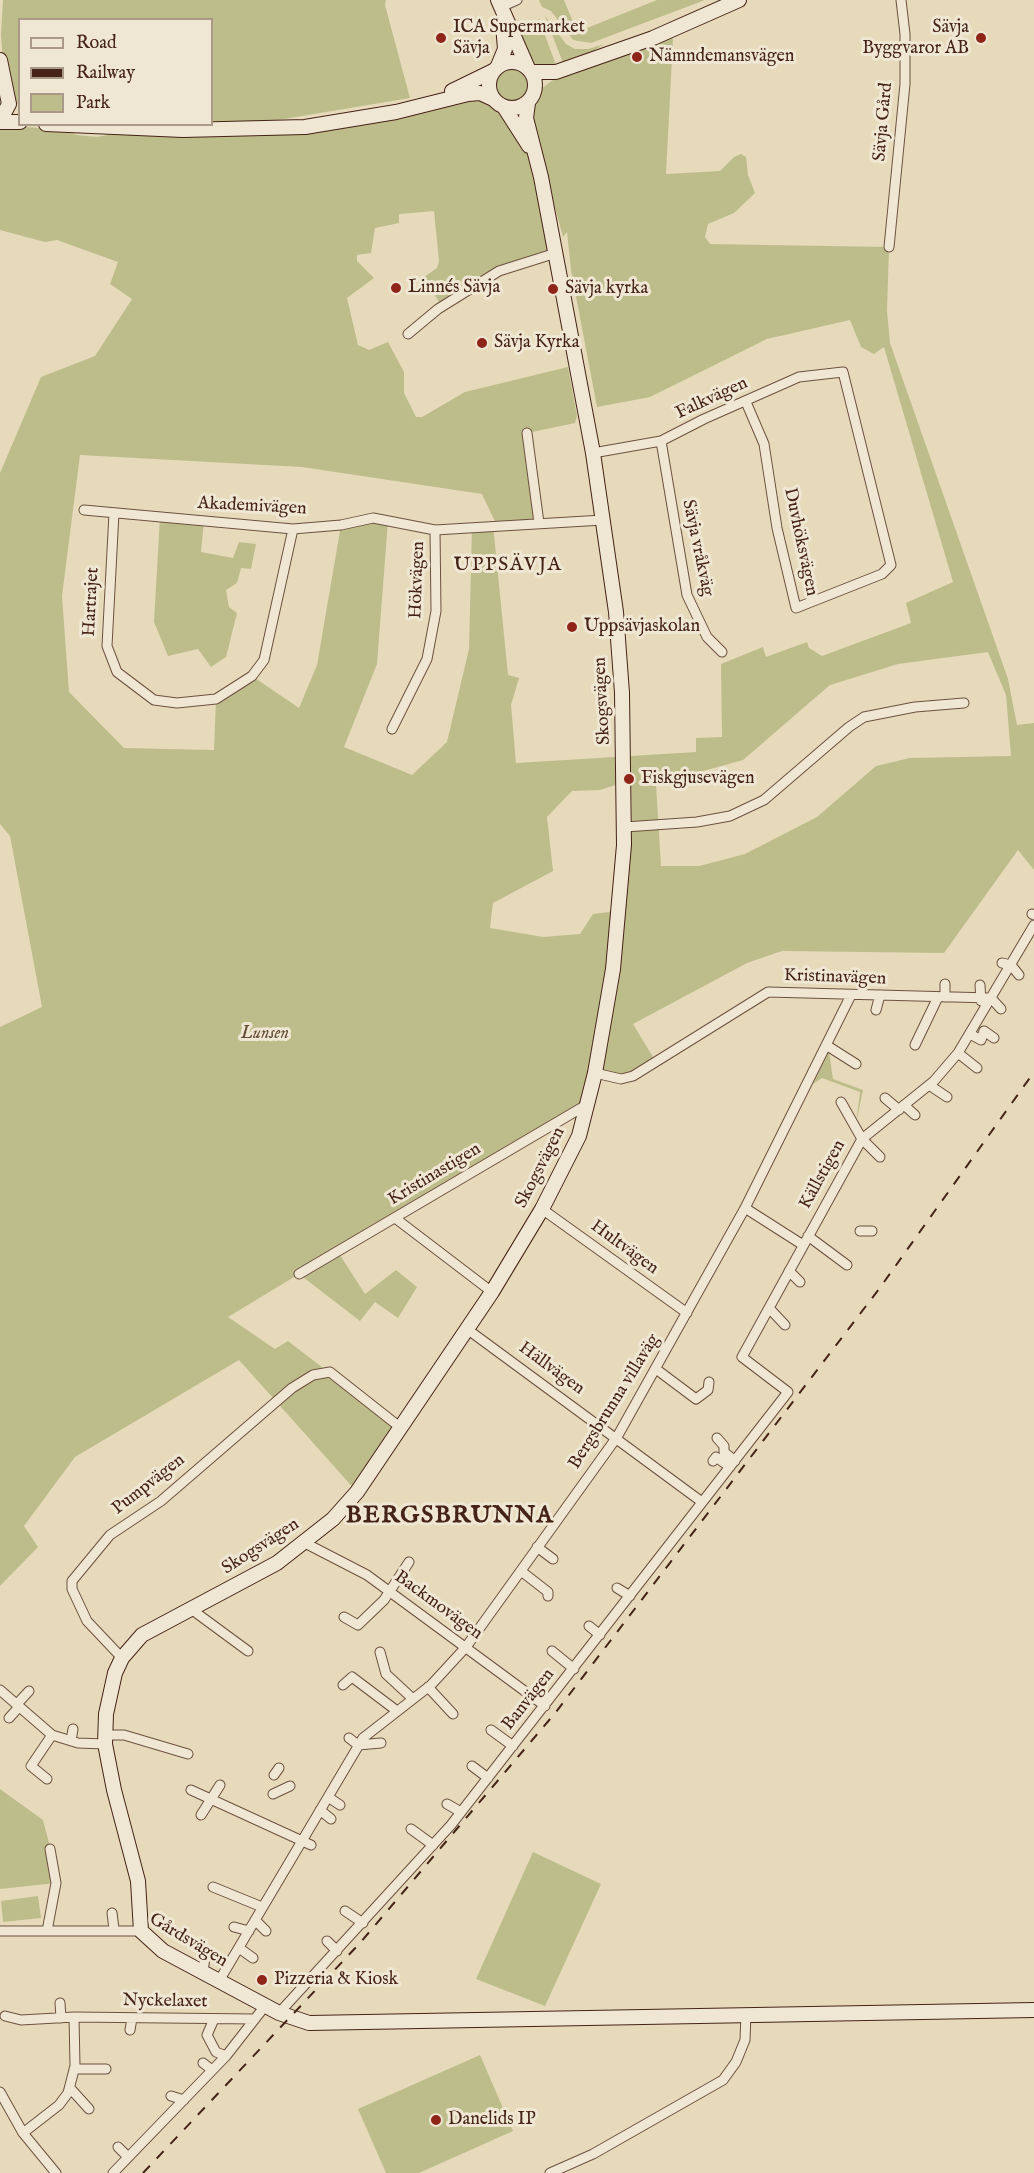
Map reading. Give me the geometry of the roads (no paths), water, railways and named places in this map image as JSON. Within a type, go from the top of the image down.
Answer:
[{"type":"street","points":[[499,4],[518,0]]},
{"type":"street","points":[[75,126],[183,130],[304,127],[474,93],[515,108],[531,97],[556,72],[653,38],[739,0]]},
{"type":"street","name":"Sävja Gård","points":[[889,247],[905,84],[905,34],[901,0]]},
{"type":"street","points":[[499,4],[506,44],[489,88],[499,103]]},
{"type":"street","points":[[499,4],[536,79],[531,97]]},
{"type":"street","points":[[0,60],[7,110],[0,121],[18,122]]},
{"type":"street","points":[[408,108],[514,61],[530,69],[556,72]]},
{"type":"street","points":[[4,90],[18,108]]},
{"type":"street","name":"Skogsvägen","points":[[141,1931],[138,1881],[114,1790],[105,1740],[106,1714],[115,1673],[122,1658],[142,1635],[270,1567],[304,1543],[333,1519],[357,1492],[492,1292],[542,1209],[579,1137],[595,1073],[613,969],[625,827],[621,681],[616,612],[593,453],[541,177],[526,118],[531,97]]},
{"type":"street","name":"Skogsvägen","points":[[499,103],[528,143],[541,177]]},
{"type":"street","points":[[408,334],[438,309],[499,271],[556,254]]},
{"type":"street","name":"Falkvägen","points":[[593,453],[661,441],[799,377],[843,372]]},
{"type":"street","name":"Duvhöksvägen","points":[[746,402],[764,444],[777,528],[796,608],[882,574],[891,565],[843,372]]},
{"type":"street","points":[[527,433],[539,523]]},
{"type":"street","name":"Sävja vråkväg","points":[[661,441],[687,596],[707,637],[722,652]]},
{"type":"street","name":"Akademivägen","points":[[84,510],[293,529],[341,525],[372,518],[435,530],[603,520]]},
{"type":"street","name":"Hartrajet","points":[[114,513],[107,646],[117,672],[154,700],[177,703],[216,699],[252,676],[264,660],[293,529]]},
{"type":"street","name":"Hökvägen","points":[[392,729],[427,659],[436,611],[435,530]]},
{"type":"street","points":[[625,827],[697,822],[730,816],[764,800],[849,726],[864,717],[915,707],[964,703]]},
{"type":"street","name":"Källstigen","points":[[756,1368],[742,1356],[751,1335],[769,1308],[771,1293],[789,1271],[830,1191],[862,1139],[929,1085],[944,1063],[958,1053],[964,1038],[985,1009],[1007,964],[1034,925]]},
{"type":"street","points":[[1007,964],[1019,975]]},
{"type":"street","points":[[915,1045],[941,997],[945,984]]},
{"type":"street","points":[[980,985],[980,998],[985,1009]]},
{"type":"street","name":"Kristinavägen","points":[[595,1073],[621,1079],[633,1076],[768,992],[991,998]]},
{"type":"street","name":"Bergsbrunna villaväg","points":[[219,1981],[262,1907],[276,1892],[303,1833],[320,1810],[363,1738],[388,1724],[397,1711],[428,1687],[452,1655],[466,1647],[484,1616],[519,1578],[537,1547],[617,1437],[745,1208],[851,995]]},
{"type":"street","points":[[876,1010],[880,995]]},
{"type":"street","points":[[991,998],[1001,1010]]},
{"type":"street","points":[[964,1038],[981,1040],[984,1031],[994,1038]]},
{"type":"street","points":[[826,1045],[856,1064]]},
{"type":"street","points":[[958,1053],[977,1068]]},
{"type":"street","points":[[929,1085],[947,1097]]},
{"type":"street","points":[[885,1098],[915,1115]]},
{"type":"street","points":[[841,1102],[862,1139],[880,1157]]},
{"type":"street","name":"Kristinastigen","points":[[299,1274],[588,1104]]},
{"type":"street","points":[[745,1208],[847,1264]]},
{"type":"street","name":"Hultvägen","points":[[542,1209],[687,1313]]},
{"type":"street","points":[[395,1218],[492,1292]]},
{"type":"street","points":[[860,1231],[872,1231]]},
{"type":"street","points":[[789,1271],[800,1282]]},
{"type":"street","points":[[783,1281],[790,1289]]},
{"type":"street","points":[[769,1308],[785,1325]]},
{"type":"street","name":"Hällvägen","points":[[467,1329],[617,1437],[702,1502]]},
{"type":"street","points":[[752,1377],[756,1368]]},
{"type":"street","name":"Banvägen","points":[[279,2013],[320,1966],[363,1923],[388,1888],[433,1845],[461,1812],[630,1596],[655,1556],[687,1521],[788,1392],[780,1380],[756,1368]]},
{"type":"street","points":[[656,1369],[696,1399],[708,1390],[709,1382]]},
{"type":"street","name":"Pumpvägen","points":[[122,1658],[87,1621],[72,1589],[72,1581],[110,1535],[161,1501],[292,1388],[313,1375],[330,1372],[401,1428]]},
{"type":"street","points":[[717,1438],[724,1446],[724,1452],[732,1464]]},
{"type":"street","points":[[713,1461],[716,1457],[732,1464]]},
{"type":"street","points":[[678,1515],[687,1521]]},
{"type":"street","name":"Backmovägen","points":[[304,1543],[367,1575],[466,1647],[521,1692],[545,1706]]},
{"type":"street","points":[[537,1547],[553,1559]]},
{"type":"street","points":[[344,1617],[358,1625],[390,1592],[409,1562]]},
{"type":"street","points":[[519,1578],[548,1592],[549,1596]]},
{"type":"street","points":[[617,1588],[630,1596]]},
{"type":"street","points":[[191,1609],[248,1651]]},
{"type":"street","points":[[589,1626],[600,1635]]},
{"type":"street","points":[[552,1651],[574,1669]]},
{"type":"street","points":[[380,1652],[386,1674],[413,1699]]},
{"type":"street","points":[[343,1685],[352,1677],[397,1711]]},
{"type":"street","points":[[428,1687],[453,1714]]},
{"type":"street","points":[[0,1690],[52,1735],[71,1741],[105,1740],[124,1735],[188,1754]]},
{"type":"street","points":[[9,1718],[29,1690]]},
{"type":"street","points":[[71,1741],[73,1729]]},
{"type":"street","points":[[491,1730],[513,1746]]},
{"type":"street","points":[[43,1781],[47,1779],[30,1772],[32,1762],[41,1753],[52,1735]]},
{"type":"street","points":[[349,1738],[358,1745],[381,1743]]},
{"type":"street","points":[[472,1766],[488,1778]]},
{"type":"street","points":[[201,1815],[219,1785]]},
{"type":"street","points":[[273,1794],[290,1786]]},
{"type":"street","points":[[191,1790],[211,1800],[303,1833],[311,1845]]},
{"type":"street","points":[[328,1797],[340,1804]]},
{"type":"street","points":[[447,1804],[461,1812]]},
{"type":"street","points":[[320,1810],[331,1819]]},
{"type":"street","points":[[411,1829],[433,1845]]},
{"type":"street","points":[[287,1844],[296,1849]]},
{"type":"street","points":[[47,1931],[56,1883],[50,1849]]},
{"type":"street","points":[[213,1887],[262,1907]]},
{"type":"street","points":[[345,1911],[363,1923]]},
{"type":"street","points":[[112,1913],[114,1929]]},
{"type":"street","points":[[255,1920],[266,1931]]},
{"type":"street","points":[[234,1927],[249,1931]]},
{"type":"street","name":"Gårdsvägen","points":[[0,1931],[114,1929],[141,1931],[163,1952],[279,2013],[309,2023],[1034,2010]]},
{"type":"street","points":[[327,1941],[337,1951]]},
{"type":"street","points":[[239,1948],[253,1958]]},
{"type":"street","points":[[203,1972],[206,1950]]},
{"type":"street","points":[[60,2003],[61,2018]]},
{"type":"street","points":[[113,2173],[151,2126],[187,2097],[226,2056],[265,2006]]},
{"type":"street","points":[[550,2173],[593,2154],[723,2080],[736,2062],[745,2040],[746,2014]]},
{"type":"street","name":"Nyckelaxet","points":[[5,2016],[21,2020],[74,2017],[255,2019]]},
{"type":"street","points":[[23,2133],[58,2105],[70,2088],[74,2069],[74,2017]]},
{"type":"street","points":[[130,2030],[132,2018]]},
{"type":"street","points":[[214,2019],[207,2035],[216,2052],[226,2056]]},
{"type":"street","points":[[202,2063],[212,2070]]},
{"type":"street","points":[[74,2069],[106,2069]]},
{"type":"street","points":[[182,2086],[187,2097]]},
{"type":"street","points":[[70,2088],[89,2109]]},
{"type":"street","points":[[0,2092],[23,2133],[56,2173]]},
{"type":"street","points":[[171,2096],[187,2097]]},
{"type":"street","points":[[118,2147],[128,2157]]},
{"type":"railway","points":[[143,2173],[360,1943],[556,1712],[879,1289],[1034,1072]]},
{"type":"place","name":"ICA Supermarket Sävja","points":[[441,38]]},
{"type":"place","name":"Sävja Byggvaror AB","points":[[981,38]]},
{"type":"place","name":"Nämndemansvägen","points":[[637,57]]},
{"type":"place","name":"Linnés Sävja","points":[[396,288]]},
{"type":"place","name":"Sävja kyrka","points":[[553,289]]},
{"type":"place","name":"Sävja Kyrka","points":[[482,343]]},
{"type":"place","name":"Uppsävjaskolan","points":[[572,627]]},
{"type":"place","name":"Fiskgjusevägen","points":[[629,779]]},
{"type":"place","name":"Pizzeria & Kiosk","points":[[262,1980]]},
{"type":"place","name":"Danelids IP","points":[[436,2120]]},
{"type":"district","name":"UPPSÄVJA","points":[[508,566]]},
{"type":"district","name":"BERGSBRUNNA","points":[[450,1517]]},
{"type":"park label","name":"Lunsen","points":[[265,1034]]}]
